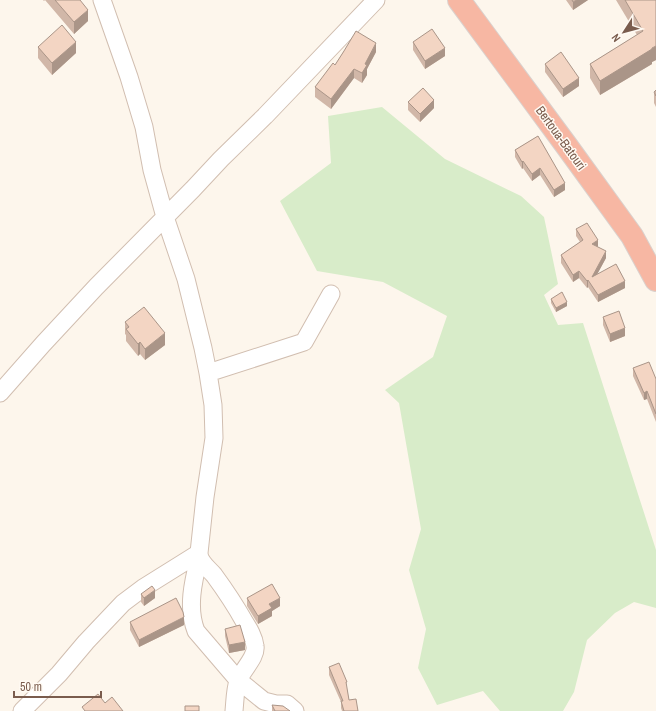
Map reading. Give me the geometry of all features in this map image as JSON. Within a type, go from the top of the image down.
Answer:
[{"type":"highway","name":"Bertoua-Batouri","points":[[459,0],[632,236],[656,280]]},
{"type":"street","points":[[102,0],[129,77],[142,120],[152,170],[165,217],[186,279],[203,348],[213,405],[214,438],[205,497],[199,556],[192,592],[191,610],[193,623],[196,631],[203,640],[238,680],[264,701],[276,704],[287,704],[295,711]]},
{"type":"street","points":[[0,393],[80,304],[221,159],[265,116],[376,0]]},
{"type":"street","points":[[208,373],[304,342],[331,294]]},
{"type":"street","points":[[199,556],[226,591],[251,632],[255,646],[256,653],[238,680],[234,711]]},
{"type":"street","points":[[22,711],[59,674],[86,642],[123,603],[143,588],[199,556]]},
{"type":"green space","points":[[382,107],[445,159],[521,196],[544,217],[558,284],[544,295],[558,325],[583,323],[656,550],[656,608],[634,602],[615,613],[587,640],[574,692],[563,711],[500,711],[483,691],[437,705],[418,668],[426,629],[409,570],[421,529],[399,403],[385,390],[433,357],[447,316],[383,282],[317,271],[280,201],[331,163],[328,116]]},
{"type":"building","points":[[55,0],[80,0],[88,10],[74,22]]},
{"type":"building","points":[[625,0],[656,0],[656,46],[600,81],[590,64],[643,31]]},
{"type":"building","points":[[62,25],[76,42],[52,63],[38,47]]},
{"type":"building","points":[[432,29],[445,48],[425,61],[413,42]]},
{"type":"building","points":[[356,31],[376,43],[362,73],[354,69],[331,99],[315,87],[333,63],[335,65]]},
{"type":"building","points":[[561,52],[579,78],[563,89],[545,64]]},
{"type":"building","points":[[423,88],[434,100],[420,114],[408,102]]},
{"type":"building","points":[[538,136],[565,183],[554,190],[540,168],[532,174],[523,161],[522,162],[515,150]]},
{"type":"building","points":[[587,223],[598,240],[592,244],[606,251],[592,277],[616,264],[625,281],[598,295],[588,280],[587,281],[579,271],[573,275],[561,255],[583,240],[576,229]]},
{"type":"building","points":[[562,292],[567,302],[556,308],[551,299]]},
{"type":"building","points":[[144,307],[165,333],[145,349],[140,342],[138,344],[126,329],[129,327],[125,322]]},
{"type":"building","points":[[619,311],[625,328],[610,334],[603,317]]},
{"type":"building","points":[[649,362],[656,379],[656,414],[647,391],[644,393],[633,368]]},
{"type":"building","points":[[272,584],[280,598],[269,604],[272,608],[258,616],[247,598]]},
{"type":"building","points":[[152,586],[155,590],[144,598],[141,594]]},
{"type":"building","points":[[176,598],[184,617],[139,640],[130,622]]},
{"type":"building","points":[[240,625],[245,642],[229,645],[225,629]]},
{"type":"building","points":[[339,663],[347,682],[349,700],[356,699],[358,711],[344,711],[341,701],[343,701],[329,667]]},
{"type":"building","points":[[98,694],[105,703],[112,697],[123,711],[85,711],[82,707]]},
{"type":"building","points":[[272,705],[283,706],[290,711],[275,711]]},
{"type":"building","points":[[185,706],[199,706],[199,711],[185,711]]}]
